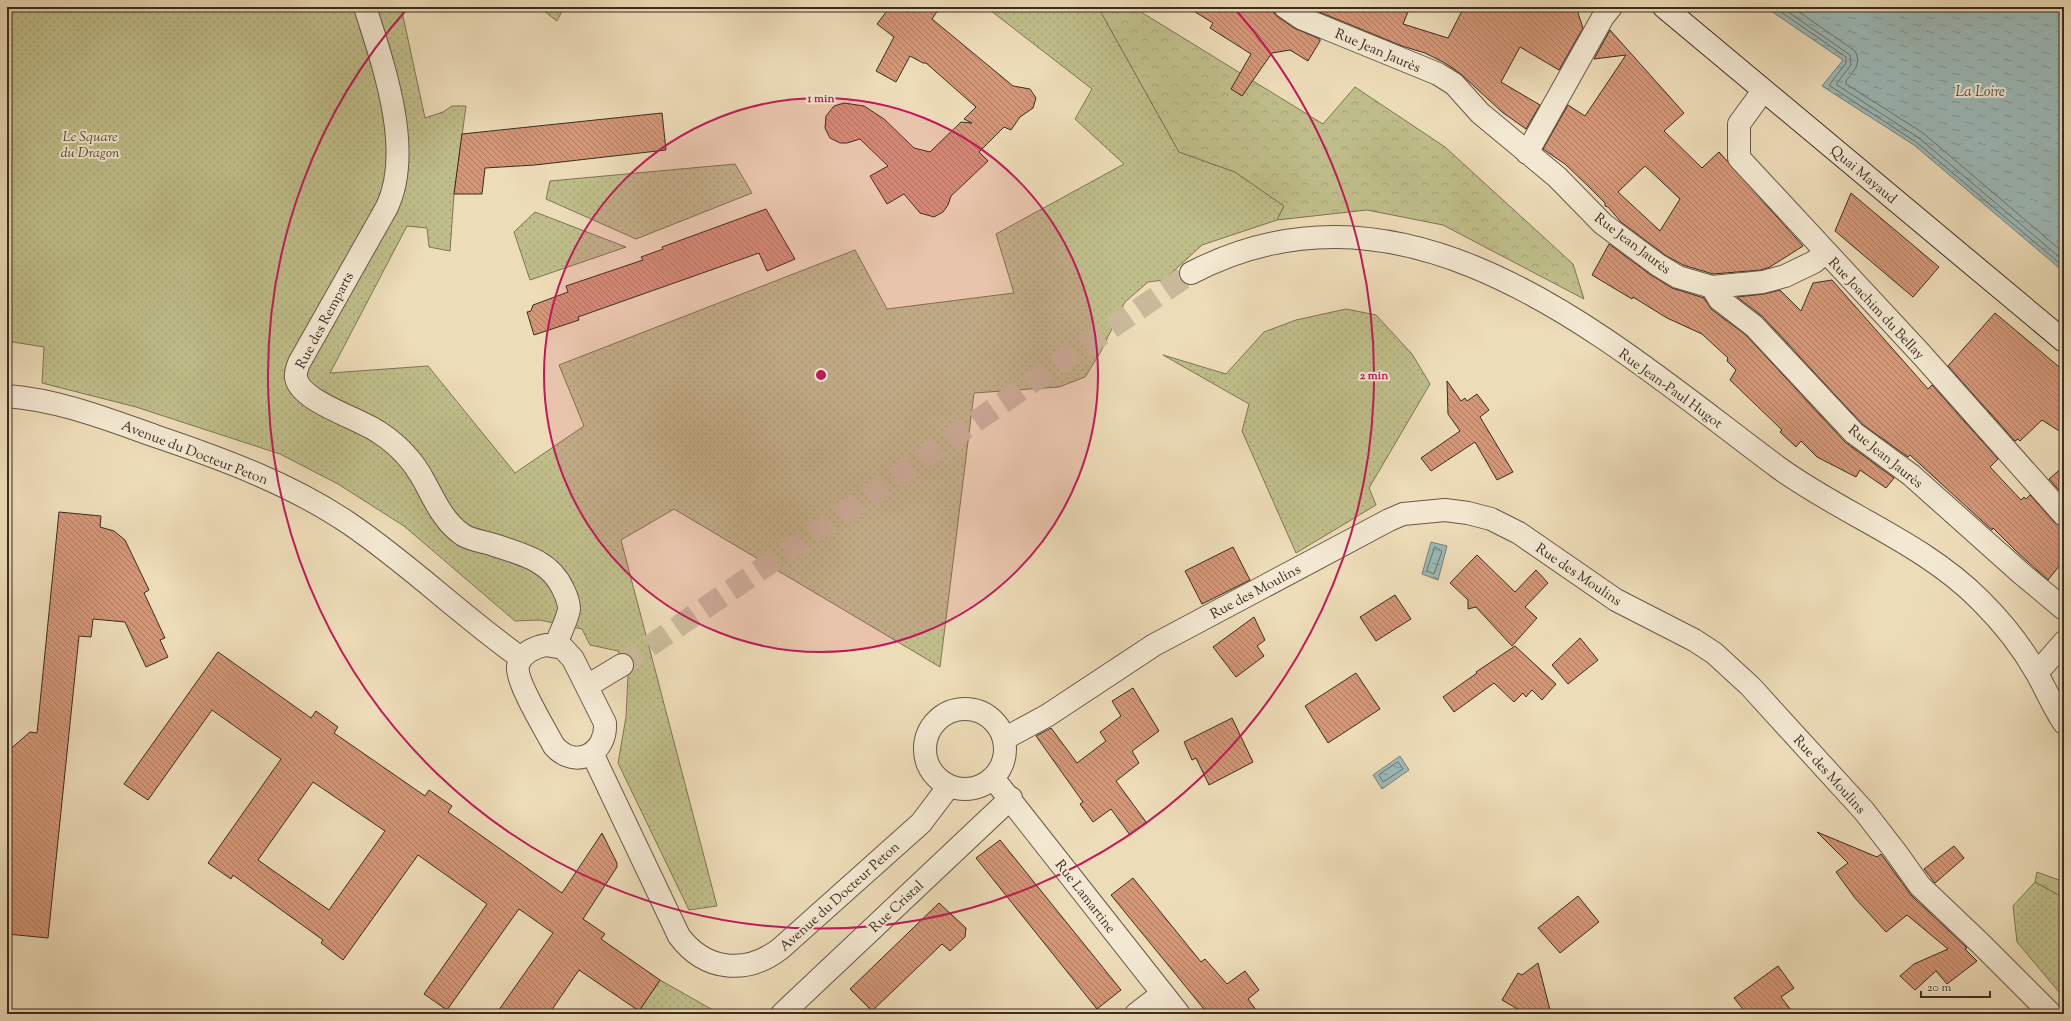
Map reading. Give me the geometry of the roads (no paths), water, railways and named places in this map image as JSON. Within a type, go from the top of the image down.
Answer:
[{"type":"street","name":"Rue des Remparts","points":[[365,7],[391,93],[397,144],[396,181],[394,192],[299,363],[295,373],[296,380],[305,394],[314,400],[366,423],[400,448],[424,481],[446,520],[464,535],[528,556],[540,562],[553,572],[564,591],[569,610],[555,646]]},
{"type":"street","points":[[1527,153],[1603,17],[1611,7]]},
{"type":"street","name":"Quai Mayaud","points":[[1664,7],[2064,341]]},
{"type":"street","name":"Rue Jean Jaurès","points":[[1293,12],[1438,74],[1454,84],[1480,113],[1557,178],[1603,224],[1658,265],[1678,277],[1712,287],[1719,299],[1754,326],[1854,433],[1911,476],[1974,532],[2064,608]]},
{"type":"street","name":"Rue Joachim du Bellay","points":[[1763,91],[1739,124],[1739,158],[1922,355],[2064,515]]},
{"type":"street","name":"Rue Jean-Paul Hugot","points":[[1191,273],[1216,260],[1290,241],[1356,237],[1395,242],[1430,250],[1496,275],[1550,304],[1630,357],[1805,485],[1926,555],[1945,569],[1977,597],[1997,619],[2035,670],[2064,723]]},
{"type":"street","points":[[1712,287],[1763,282],[1785,276],[1814,262],[1826,252]]},
{"type":"street","name":"Avenue du Docteur Peton","points":[[7,396],[52,402],[93,414],[230,462],[301,494],[349,524],[405,564],[484,630],[521,658]]},
{"type":"street","name":"Rue des Moulins","points":[[1004,739],[1048,715],[1154,645],[1389,520],[1404,514],[1445,510],[1468,513],[1491,519],[1519,533],[1616,600],[1694,640],[1714,654],[1750,686],[1864,811],[1920,886],[2051,1014]]},
{"type":"street","points":[[2035,670],[2044,665],[2064,642]]},
{"type":"street","points":[[546,645],[555,646],[568,653],[605,723],[605,734],[599,748],[592,753],[580,757],[567,756],[554,746],[520,680],[518,666],[521,658],[536,647],[546,645]]},
{"type":"street","points":[[586,686],[622,665]]},
{"type":"street","points":[[961,709],[979,712],[995,722],[1004,739],[1005,752],[1003,764],[993,778],[977,787],[968,789],[949,786],[934,774],[926,757],[927,738],[936,721],[944,715],[961,709]]},
{"type":"street","name":"Avenue du Docteur Peton","points":[[592,753],[679,936],[689,948],[701,958],[724,965],[751,963],[763,960],[780,949],[921,823],[949,786]]},
{"type":"street","name":"Rue Lamartine","points":[[993,778],[1011,798],[1179,1014]]},
{"type":"street","name":"Rue Cristal","points":[[782,1014],[1011,798]]},
{"type":"street","points":[[1136,1014],[1162,994]]},
{"type":"water","name":"La Loire","points":[[1770,7],[2064,7],[2064,272],[1914,145],[1822,86],[1843,60],[1771,11]]},
{"type":"water","points":[[1431,542],[1447,546],[1438,580],[1422,574]]},
{"type":"water","points":[[1400,756],[1409,770],[1382,789],[1373,775]]},
{"type":"tunnel","points":[[622,665],[1191,273]]},
{"type":"park label","name":"Le Square du Dragon","points":[[90,144]]}]
